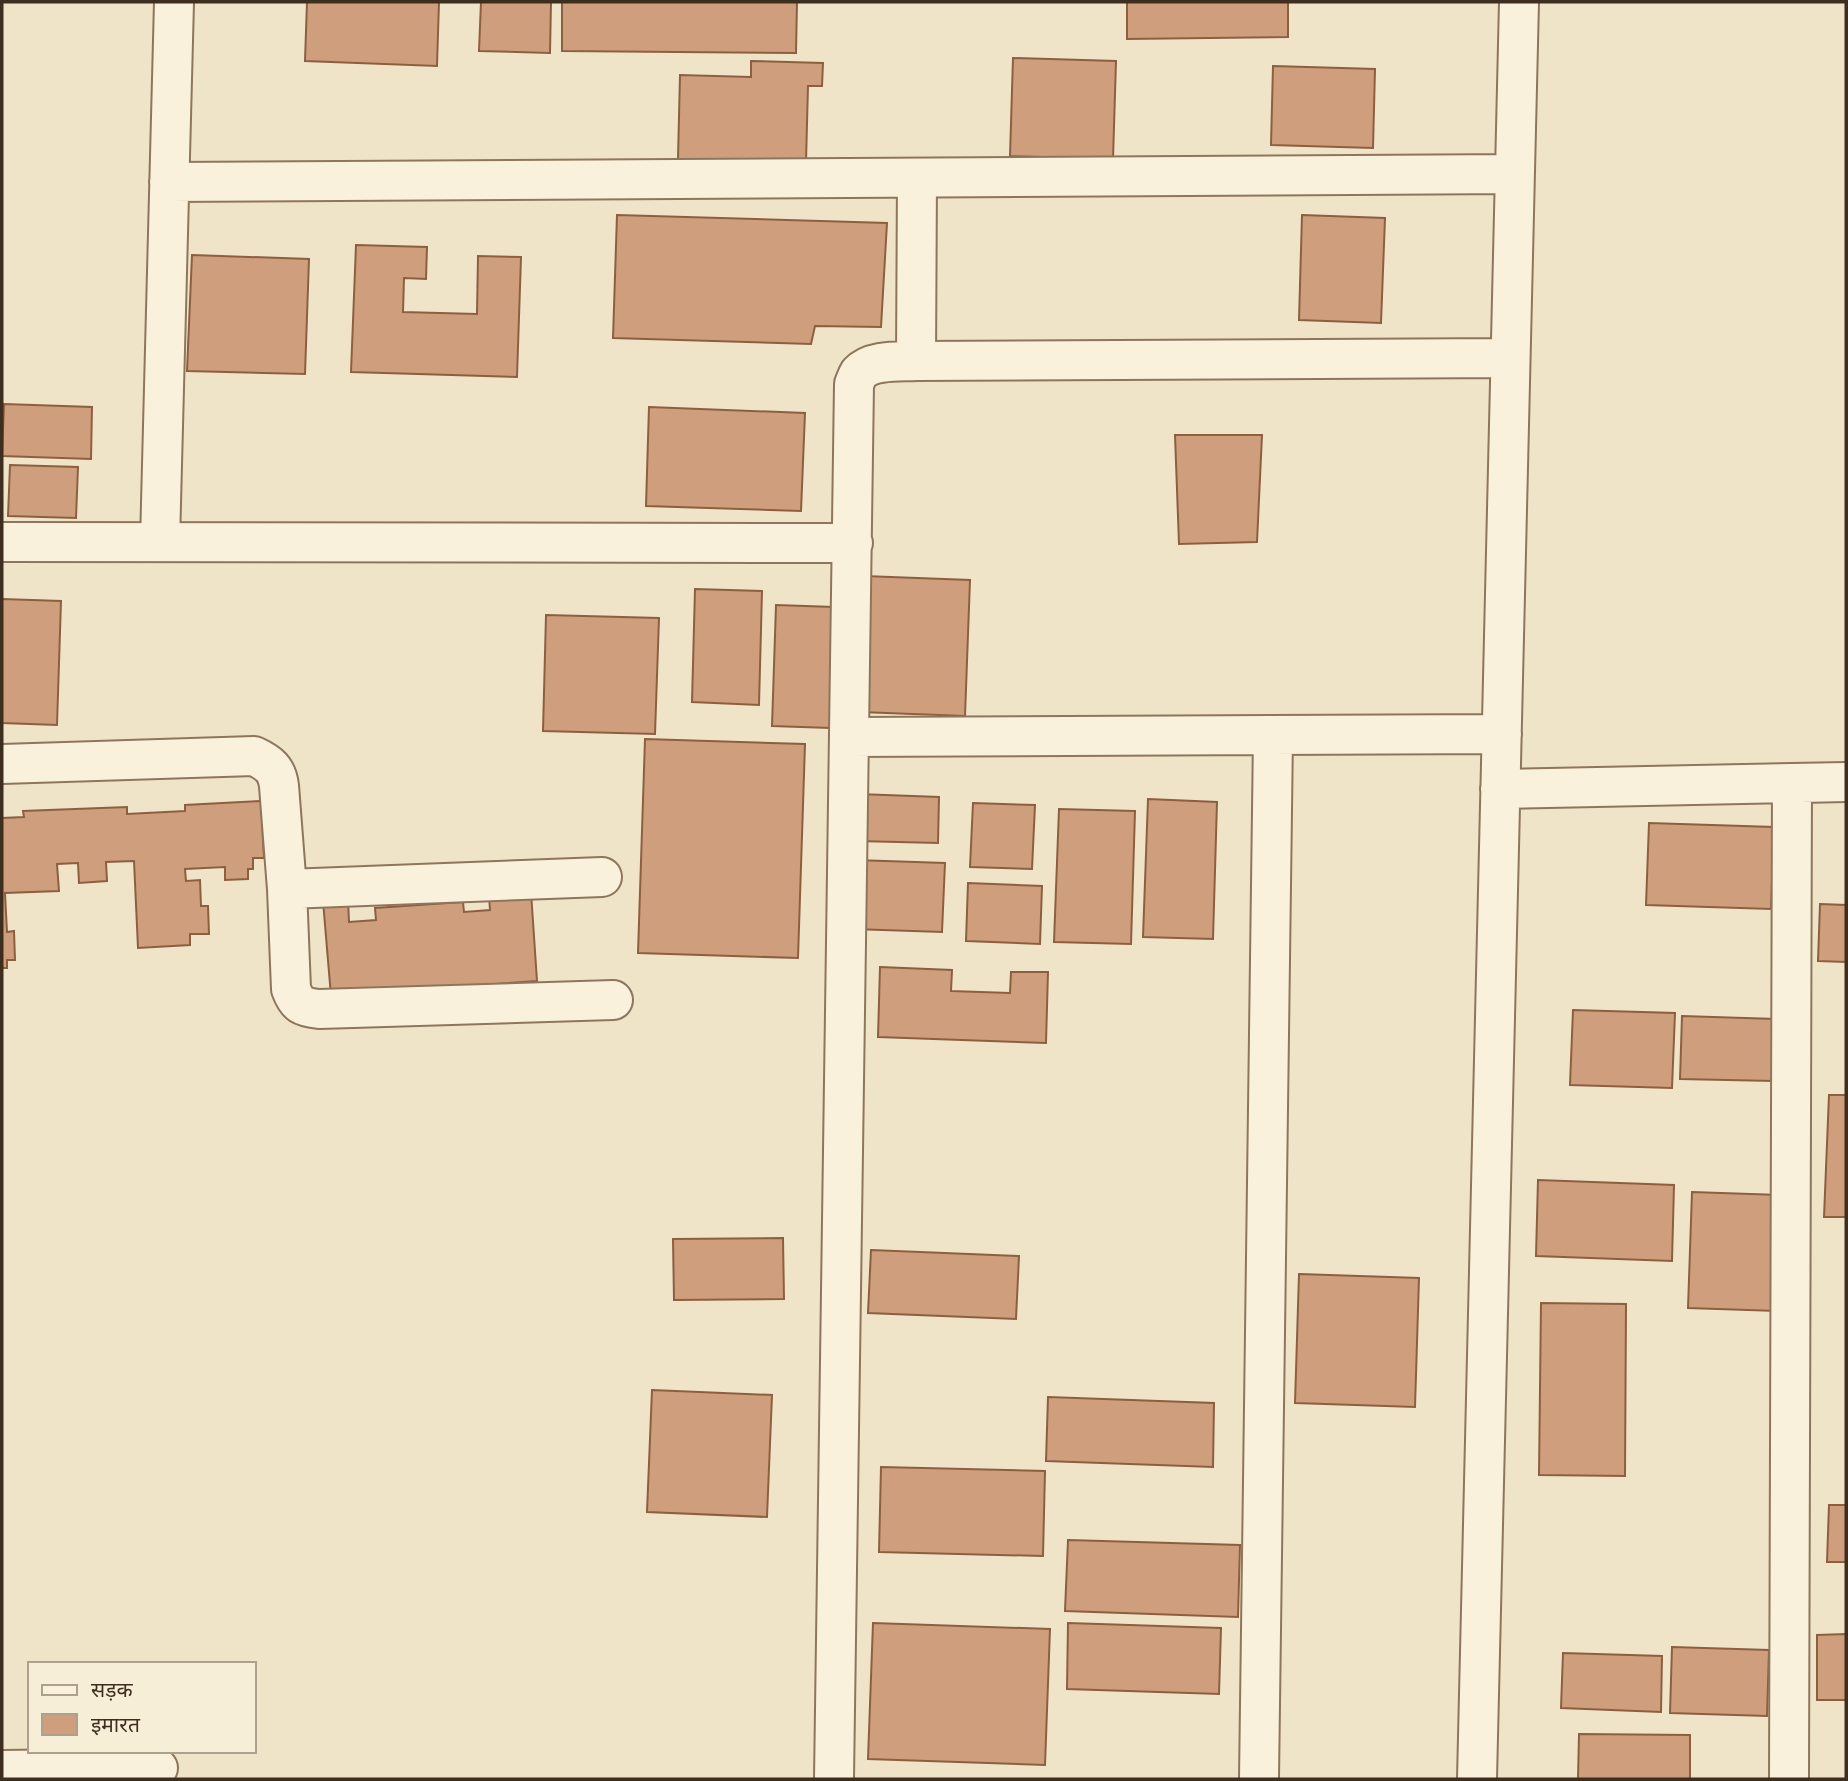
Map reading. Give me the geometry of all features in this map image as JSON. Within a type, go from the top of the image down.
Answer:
[{"type":"street","points":[[160,542],[174,2]]},
{"type":"street","points":[[1477,1779],[1518,2]]},
{"type":"street","points":[[169,182],[1515,174]]},
{"type":"street","points":[[916,361],[917,178]]},
{"type":"street","points":[[834,1779],[854,384],[859,373],[882,363],[916,361],[1510,358]]},
{"type":"street","points":[[2,541],[853,543]]},
{"type":"street","points":[[849,737],[1502,734]]},
{"type":"street","points":[[1259,1779],[1273,736]]},
{"type":"street","points":[[2,764],[254,756],[273,767],[278,776],[291,989],[296,1000],[306,1007],[319,1009],[612,1000]]},
{"type":"street","points":[[1500,789],[1846,782]]},
{"type":"street","points":[[1789,1779],[1792,783]]},
{"type":"street","points":[[287,890],[602,877]]},
{"type":"street","points":[[2,1770],[158,1769]]},
{"type":"building","points":[[307,2],[439,2],[437,66],[305,61]]},
{"type":"building","points":[[481,2],[551,2],[550,53],[479,51]]},
{"type":"building","points":[[562,2],[797,2],[796,53],[562,51]]},
{"type":"building","points":[[1127,2],[1288,2],[1288,37],[1127,39]]},
{"type":"building","points":[[1013,58],[1116,61],[1113,159],[1010,156]]},
{"type":"building","points":[[751,61],[823,63],[822,86],[808,86],[806,162],[678,159],[680,75],[751,77]]},
{"type":"building","points":[[1273,66],[1375,69],[1373,148],[1271,145]]},
{"type":"building","points":[[617,215],[887,223],[881,327],[815,326],[811,344],[613,338]]},
{"type":"building","points":[[1302,215],[1385,218],[1381,323],[1299,320]]},
{"type":"building","points":[[356,245],[427,247],[426,279],[404,278],[403,312],[477,314],[478,256],[521,257],[517,377],[351,372]]},
{"type":"building","points":[[192,255],[309,259],[305,374],[187,371]]},
{"type":"building","points":[[4,404],[92,407],[91,459],[2,456]]},
{"type":"building","points":[[649,407],[805,413],[801,511],[646,506]]},
{"type":"building","points":[[1175,435],[1262,435],[1257,542],[1179,544]]},
{"type":"building","points":[[10,465],[78,467],[76,518],[8,516]]},
{"type":"building","points":[[864,576],[970,580],[965,716],[860,712]]},
{"type":"building","points":[[695,589],[762,591],[759,705],[692,702]]},
{"type":"building","points":[[2,599],[61,601],[57,725],[2,723]]},
{"type":"building","points":[[776,605],[834,607],[830,728],[772,726]]},
{"type":"building","points":[[546,615],[659,618],[655,734],[543,731]]},
{"type":"building","points":[[645,739],[805,744],[798,958],[638,953]]},
{"type":"building","points":[[858,794],[939,797],[938,843],[857,841]]},
{"type":"building","points":[[1148,799],[1217,802],[1213,939],[1143,937]]},
{"type":"building","points":[[261,801],[264,858],[253,858],[253,869],[248,869],[248,879],[225,880],[225,867],[185,869],[186,881],[200,880],[201,906],[208,906],[209,934],[190,934],[190,945],[138,948],[134,861],[106,862],[107,881],[79,883],[78,863],[57,864],[59,891],[5,893],[7,932],[14,931],[15,960],[7,960],[7,968],[2,968],[2,818],[24,817],[23,811],[127,807],[127,814],[185,811],[185,805]]},
{"type":"building","points":[[973,803],[1035,805],[1032,869],[970,867]]},
{"type":"building","points":[[1059,809],[1135,811],[1131,944],[1054,942]]},
{"type":"building","points":[[1649,823],[1774,827],[1771,909],[1646,905]]},
{"type":"building","points":[[855,860],[945,863],[942,932],[853,929]]},
{"type":"building","points":[[968,883],[1042,886],[1040,944],[966,941]]},
{"type":"building","points":[[531,892],[537,981],[331,996],[323,901],[348,899],[349,922],[376,920],[375,908],[463,902],[464,912],[490,910],[489,896]]},
{"type":"building","points":[[1820,904],[1846,905],[1846,962],[1818,961]]},
{"type":"building","points":[[880,967],[952,970],[951,991],[1010,993],[1011,972],[1048,972],[1046,1043],[878,1037]]},
{"type":"building","points":[[1573,1010],[1675,1013],[1672,1088],[1570,1085]]},
{"type":"building","points":[[1682,1016],[1776,1019],[1774,1081],[1680,1079]]},
{"type":"building","points":[[1829,1095],[1846,1095],[1846,1217],[1824,1217]]},
{"type":"building","points":[[1538,1180],[1674,1185],[1672,1261],[1536,1256]]},
{"type":"building","points":[[1692,1192],[1781,1195],[1777,1311],[1688,1308]]},
{"type":"building","points":[[783,1238],[784,1299],[674,1300],[673,1239]]},
{"type":"building","points":[[871,1250],[1019,1256],[1016,1319],[868,1313]]},
{"type":"building","points":[[1299,1274],[1419,1278],[1415,1407],[1295,1403]]},
{"type":"building","points":[[1541,1303],[1626,1304],[1625,1476],[1539,1475]]},
{"type":"building","points":[[652,1390],[772,1395],[767,1517],[647,1512]]},
{"type":"building","points":[[1048,1397],[1214,1403],[1213,1467],[1046,1461]]},
{"type":"building","points":[[881,1467],[1045,1471],[1043,1556],[879,1552]]},
{"type":"building","points":[[1829,1505],[1846,1505],[1846,1562],[1827,1562]]},
{"type":"building","points":[[1068,1540],[1240,1545],[1238,1617],[1065,1611]]},
{"type":"building","points":[[873,1623],[1050,1629],[1045,1765],[868,1759]]},
{"type":"building","points":[[1068,1623],[1221,1628],[1219,1694],[1067,1689]]},
{"type":"building","points":[[1846,1634],[1846,1700],[1817,1700],[1817,1635]]},
{"type":"building","points":[[1672,1647],[1769,1650],[1767,1716],[1670,1713]]},
{"type":"building","points":[[1563,1653],[1662,1656],[1661,1712],[1561,1708]]},
{"type":"building","points":[[1579,1734],[1690,1735],[1690,1779],[1578,1779]]}]
